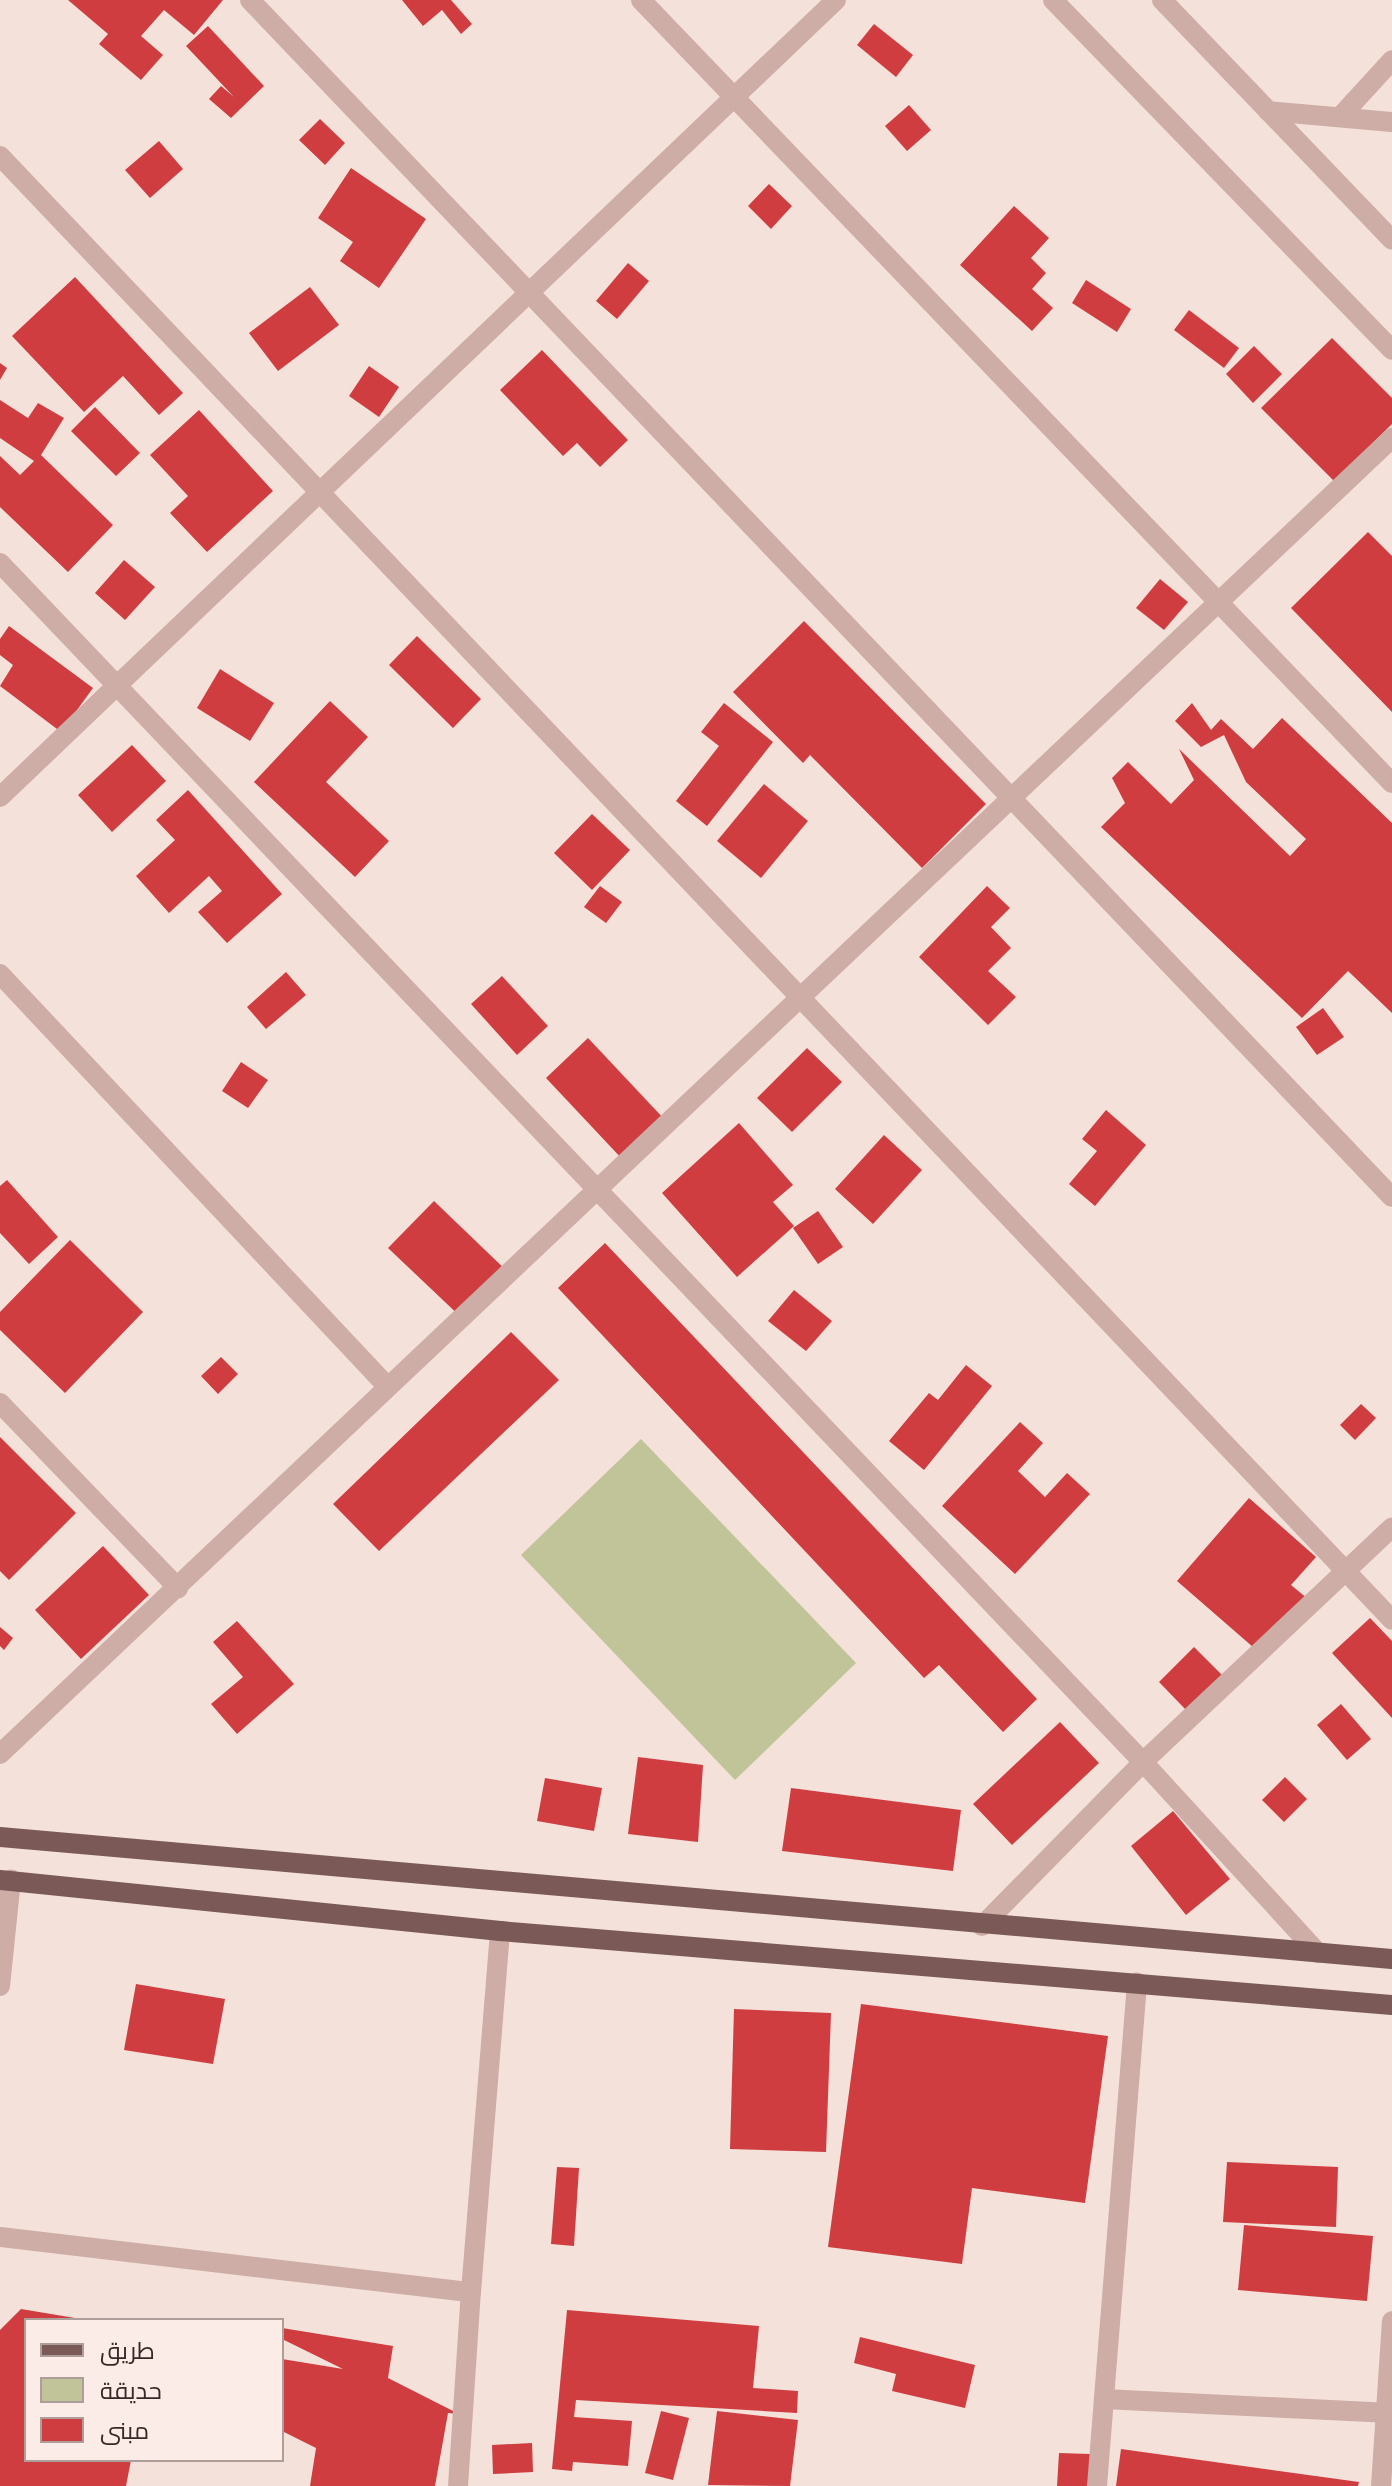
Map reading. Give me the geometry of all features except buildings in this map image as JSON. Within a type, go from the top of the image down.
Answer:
[{"type":"main road","points":[[0,1837],[982,1926],[1392,1959]]},
{"type":"main road","points":[[6,1880],[500,1931],[1392,2005]]},
{"type":"street","points":[[250,0],[1392,1197]]},
{"type":"street","points":[[641,0],[1392,783]]},
{"type":"street","points":[[0,797],[531,295],[836,0]]},
{"type":"street","points":[[1053,0],[1392,350]]},
{"type":"street","points":[[1162,0],[1392,240]]},
{"type":"street","points":[[1340,117],[1392,60]]},
{"type":"street","points":[[1268,111],[1392,122]]},
{"type":"street","points":[[0,156],[1392,1620]]},
{"type":"street","points":[[0,1754],[178,1588],[594,1188],[1392,438]]},
{"type":"street","points":[[0,563],[1143,1762],[1318,1953]]},
{"type":"street","points":[[0,974],[386,1385]]},
{"type":"street","points":[[0,1403],[178,1588]]},
{"type":"street","points":[[982,1926],[1143,1762],[1392,1527]]},
{"type":"street","points":[[0,1986],[6,1880]]},
{"type":"street","points":[[458,2486],[500,1931]]},
{"type":"street","points":[[1097,2486],[1137,1983]]},
{"type":"street","points":[[0,2237],[471,2292]]},
{"type":"street","points":[[1381,2486],[1392,2321]]},
{"type":"street","points":[[1104,2399],[1386,2413]]},
{"type":"green space","points":[[641,1439],[856,1663],[735,1780],[521,1555]]}]
